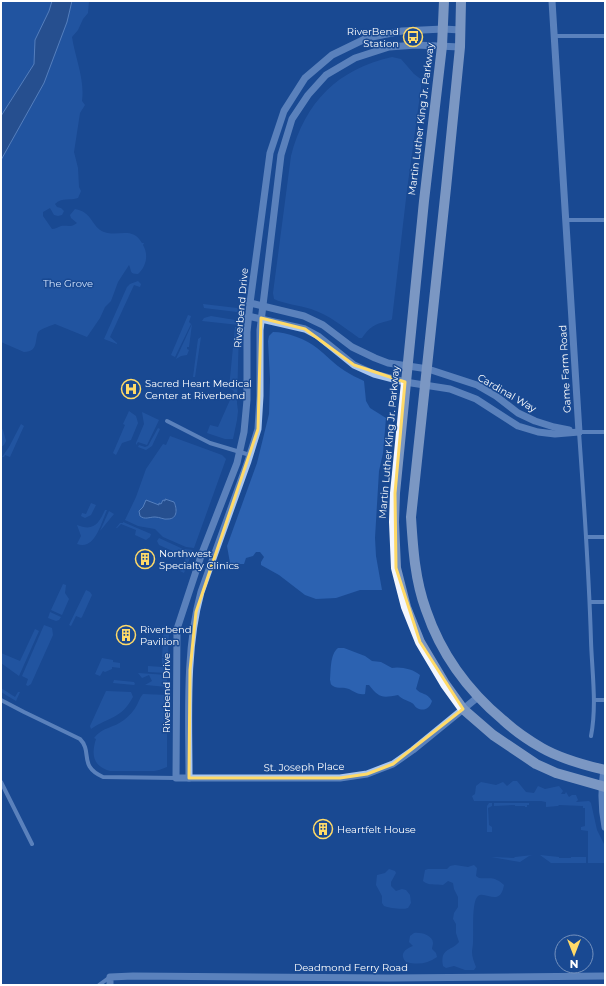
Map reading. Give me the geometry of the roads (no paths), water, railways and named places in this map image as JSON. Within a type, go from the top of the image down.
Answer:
[{"type":"main road","name":"Martin Luther King Jr. Parkway","points":[[444,1],[442,46],[424,201],[395,493],[394,522],[396,568],[406,607],[420,642],[445,684],[463,709],[493,735],[536,764],[556,773],[603,787]]},
{"type":"main road","points":[[461,1],[460,47],[428,369],[411,518],[415,564],[426,609],[441,645],[452,665],[478,697],[521,735],[543,749],[570,760],[604,770]]},
{"type":"street","name":"Game Farm Road","points":[[552,1],[578,432],[590,602],[594,700],[594,723],[591,736]]},
{"type":"street","name":"Riverbend Drive","points":[[176,778],[177,629],[202,553],[237,463],[244,432],[247,400],[248,316],[270,153],[284,111],[305,78],[332,55],[367,38],[402,31],[443,29],[461,30]]},
{"type":"street","points":[[554,36],[605,36]]},
{"type":"street","name":"Riverbend Drive","points":[[189,778],[190,670],[196,612],[201,592],[258,429],[261,318],[281,155],[292,119],[308,95],[326,75],[354,58],[389,47],[460,47]]},
{"type":"street","points":[[566,220],[605,220]]},
{"type":"street","name":"Cardinal Way","points":[[250,303],[304,316],[323,325],[352,347],[388,363],[428,369],[476,386],[496,396],[518,412],[535,421],[578,432]]},
{"type":"street","name":"Cardinal Way","points":[[248,316],[305,329],[318,336],[354,365],[374,374],[405,382],[450,389],[476,399],[518,426],[538,432],[555,434],[605,432]]},
{"type":"street","points":[[167,422],[210,443],[250,455]]},
{"type":"street","points":[[586,537],[605,537]]},
{"type":"street","points":[[590,602],[605,602]]},
{"type":"street","name":"St. Joseph Place","points":[[176,778],[340,778],[367,774],[393,764],[413,750],[478,697]]},
{"type":"street","points":[[1,700],[80,739],[84,744],[87,761],[95,774],[113,778],[176,778]]},
{"type":"street","points":[[594,700],[605,700]]},
{"type":"street","points":[[604,770],[602,810],[605,827]]},
{"type":"street","points":[[1,782],[32,844]]},
{"type":"street","name":"Deadmond Ferry Road","points":[[110,977],[388,978],[605,976]]},
{"type":"street","points":[[99,985],[110,977]]},
{"type":"street","points":[[110,977],[110,985]]},
{"type":"place","name":"RiverBend Station","points":[[413,37]]},
{"type":"place","name":"Sacred Heart Medical Center at Riverbend","points":[[131,389]]},
{"type":"place","name":"Northwest Specialty Clinics","points":[[145,559]]},
{"type":"place","name":"Riverbend Pavilion","points":[[126,635]]},
{"type":"place","name":"Heartfelt House","points":[[323,829]]},
{"type":"park label","name":"The Grove","points":[[68,283]]}]
